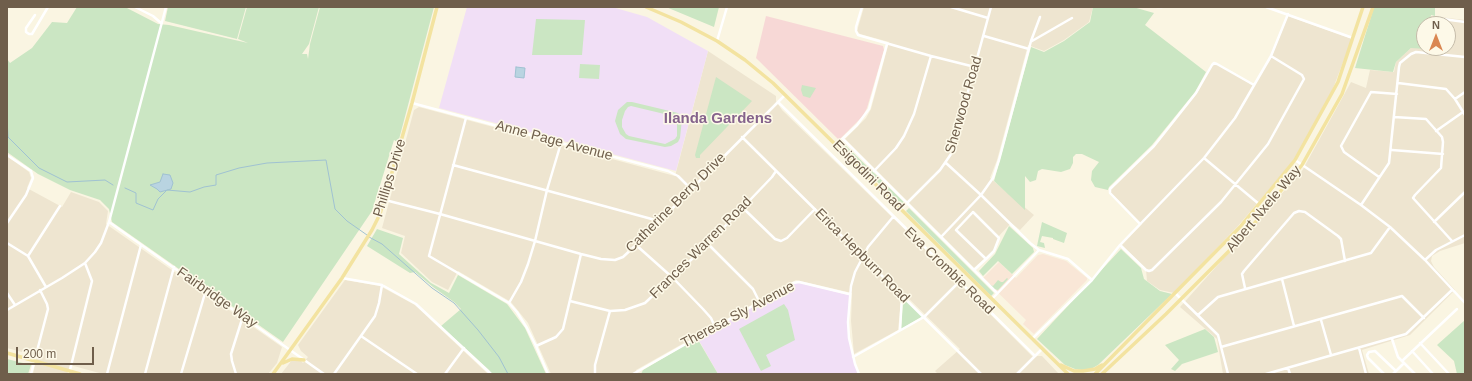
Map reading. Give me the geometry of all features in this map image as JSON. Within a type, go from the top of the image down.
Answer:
[{"type":"main road","name":"Esigodini Road","points":[[646,7],[681,22],[717,42],[756,68],[785,94],[1066,373]]},
{"type":"main road","name":"Albert Nxele Way","points":[[1095,374],[1240,227],[1295,160],[1334,92],[1363,7]]},
{"type":"main road","name":"Albert Nxele Way","points":[[1102,374],[1181,299],[1244,236],[1302,165],[1342,94],[1373,7]]},
{"type":"main road","name":"Phillips Drive","points":[[273,374],[282,364],[290,350],[342,278],[372,230],[380,214],[412,103],[437,8]]},
{"type":"main road","points":[[7,353],[69,373],[80,374]]},
{"type":"main road","points":[[282,364],[292,358],[304,360]]},
{"type":"main road","points":[[1058,364],[1074,370],[1083,371],[1095,369],[1106,364]]},
{"type":"street","points":[[35,15],[26,28],[26,32],[29,34],[32,34],[48,7]]},
{"type":"street","points":[[135,7],[153,16],[161,23]]},
{"type":"street","points":[[7,310],[85,263],[95,252],[109,222],[166,7]]},
{"type":"street","points":[[717,42],[727,7]]},
{"type":"street","points":[[862,7],[856,27],[858,35],[975,67]]},
{"type":"street","points":[[951,7],[988,18]]},
{"type":"street","name":"Sherwood Road","points":[[901,209],[929,183],[946,163],[955,143],[992,7]]},
{"type":"street","points":[[1157,7],[1162,7]]},
{"type":"street","points":[[1266,7],[1353,38]]},
{"type":"street","points":[[1032,339],[1092,280],[1120,245],[1173,192],[1204,158],[1236,118],[1271,56],[1288,14]]},
{"type":"street","points":[[941,237],[981,195],[990,183],[999,160],[1031,41],[1040,17]]},
{"type":"street","points":[[1031,41],[1072,18]]},
{"type":"street","points":[[984,36],[1029,49]]},
{"type":"street","points":[[836,145],[864,117],[869,109],[887,44]]},
{"type":"street","points":[[1361,205],[1390,163],[1399,66],[1402,61],[1416,52]]},
{"type":"street","points":[[874,171],[896,148],[904,136],[914,114],[931,56]]},
{"type":"street","points":[[1120,245],[1146,270],[1152,270],[1221,202],[1236,185],[1268,144],[1304,78],[1302,75],[1271,56]]},
{"type":"street","points":[[1140,224],[1110,193],[1110,189],[1154,146],[1196,93],[1214,63],[1254,85]]},
{"type":"street","points":[[1398,83],[1449,90],[1464,113],[1436,131]]},
{"type":"street","points":[[1379,177],[1344,152],[1341,146],[1371,92],[1374,91],[1396,94]]},
{"type":"street","points":[[1455,99],[1465,92]]},
{"type":"street","name":"Catherine Berry Drive","points":[[385,200],[581,254],[616,260],[636,245],[785,94]]},
{"type":"street","name":"Eva Crombie Road","points":[[778,102],[1034,356]]},
{"type":"street","name":"Anne Page Avenue","points":[[412,103],[668,171],[678,176],[691,189]]},
{"type":"street","points":[[1394,117],[1426,119],[1443,140],[1441,169],[1413,197],[1414,200],[1452,241]]},
{"type":"street","points":[[466,118],[429,257],[508,302],[517,312],[536,346],[548,374]]},
{"type":"street","name":"Erica Hepburn Road","points":[[742,137],[981,374]]},
{"type":"street","points":[[843,139],[997,293]]},
{"type":"street","points":[[508,302],[525,275],[561,143]]},
{"type":"street","points":[[1392,150],[1443,154]]},
{"type":"street","points":[[7,155],[31,171],[33,178],[26,195],[7,223]]},
{"type":"street","points":[[1204,158],[1259,204]]},
{"type":"street","points":[[1295,160],[1361,205],[1390,227],[1426,260],[1465,303]]},
{"type":"street","points":[[946,163],[1030,243],[1039,250],[1066,258],[1092,280]]},
{"type":"street","points":[[453,165],[659,221]]},
{"type":"street","name":"Frances Warren Road","points":[[570,301],[610,311],[625,310],[645,303],[708,244],[776,171]]},
{"type":"street","points":[[1434,222],[1465,192]]},
{"type":"street","points":[[28,256],[60,206]]},
{"type":"street","points":[[743,208],[775,239],[781,241],[787,238],[815,209]]},
{"type":"street","points":[[1245,288],[1242,274],[1244,271],[1294,213],[1299,211],[1305,212],[1341,239],[1346,261]]},
{"type":"street","points":[[974,270],[986,259],[994,251],[999,238],[973,212],[956,230],[986,259]]},
{"type":"street","points":[[858,373],[849,338],[849,294],[855,272],[862,257],[893,217]]},
{"type":"street","name":"Fairbridge Way","points":[[109,222],[324,374]]},
{"type":"street","points":[[1198,315],[1216,297],[1372,253],[1390,227]]},
{"type":"street","points":[[1426,260],[1436,250],[1465,235]]},
{"type":"street","points":[[7,243],[28,256],[46,287]]},
{"type":"street","points":[[708,244],[753,289],[760,301]]},
{"type":"street","points":[[107,374],[141,245]]},
{"type":"street","points":[[636,245],[673,278],[703,309],[711,318],[715,327]]},
{"type":"street","points":[[992,299],[1039,250]]},
{"type":"street","points":[[536,346],[551,340],[559,334],[565,323],[581,254]]},
{"type":"street","points":[[69,373],[92,281],[85,263]]},
{"type":"street","points":[[145,374],[174,268]]},
{"type":"street","points":[[342,278],[382,285],[416,304],[491,374]]},
{"type":"street","points":[[1282,279],[1294,326]]},
{"type":"street","name":"Theresa Sly Avenue","points":[[633,374],[639,372],[793,283],[797,282],[849,294]]},
{"type":"street","points":[[853,358],[924,317],[959,282]]},
{"type":"street","points":[[334,374],[375,316],[382,285]]},
{"type":"street","points":[[31,374],[48,309],[40,290]]},
{"type":"street","points":[[181,374],[206,290]]},
{"type":"street","points":[[1266,374],[1406,334],[1452,290]]},
{"type":"street","points":[[1175,293],[1218,335],[1228,374]]},
{"type":"street","points":[[7,294],[14,306]]},
{"type":"street","points":[[900,330],[902,296]]},
{"type":"street","points":[[1221,347],[1402,296],[1424,318]]},
{"type":"street","points":[[1384,374],[1368,358],[1367,355],[1369,352],[1375,351],[1395,373],[1420,343],[1457,310]]},
{"type":"street","points":[[595,374],[597,359],[610,311]]},
{"type":"street","points":[[236,374],[231,354],[244,316]]},
{"type":"street","points":[[1321,320],[1331,355]]},
{"type":"street","points":[[361,336],[417,374]]},
{"type":"street","points":[[1392,338],[1397,356],[1414,374]]},
{"type":"street","points":[[1420,343],[1449,374]]},
{"type":"street","points":[[446,374],[464,348]]},
{"type":"street","points":[[1359,348],[1366,374]]},
{"type":"street","points":[[1017,374],[1042,349]]},
{"type":"street","points":[[1412,352],[1433,374]]},
{"type":"street","points":[[1288,368],[1290,374]]},
{"type":"shaded area","points":[[467,7],[612,7],[647,17],[708,51],[676,171],[439,108]]},
{"type":"shaded area","points":[[864,7],[1093,7],[1089,22],[1064,40],[1044,51],[1028,45],[997,160],[990,178],[1034,215],[1020,230],[1011,223],[998,237],[998,241],[993,251],[974,268],[845,139],[866,118],[871,109],[889,42],[860,34],[857,31]]},
{"type":"shaded area","points":[[766,16],[883,46],[884,50],[867,108],[863,116],[839,140],[756,58]]},
{"type":"shaded area","points":[[1288,16],[1352,39],[1332,91],[1295,159],[1238,226],[1174,293],[1160,290],[1147,281],[1146,269],[1122,245],[1142,224],[1111,193],[1111,189],[1155,146],[1197,93],[1212,65],[1217,64],[1254,86],[1271,58]]},
{"type":"shaded area","points":[[1456,19],[1465,20],[1465,243],[1440,251],[1432,256],[1431,261],[1434,267],[1455,290],[1410,335],[1362,350],[1369,374],[1223,374],[1217,339],[1180,307],[1302,171],[1351,82],[1366,88],[1370,70],[1394,72],[1396,62],[1411,48],[1416,48],[1416,56],[1456,56]]},
{"type":"shaded area","points":[[708,51],[776,96],[776,101],[782,110],[1034,358],[1037,356],[1042,356],[1059,374],[938,374],[935,371],[960,349],[902,292],[898,330],[854,354],[851,321],[852,293],[796,280],[636,370],[638,374],[551,374],[528,323],[511,302],[458,271],[448,290],[432,282],[401,253],[405,236],[382,228],[414,110],[419,107],[675,176]]},
{"type":"shaded area","points":[[7,156],[29,172],[31,178],[27,188],[62,207],[71,192],[99,202],[108,211],[106,224],[282,347],[277,363],[268,374],[103,374],[70,365],[67,374],[33,374],[37,356],[7,348]]},
{"type":"shaded area","points":[[1043,254],[1066,261],[1087,278],[1087,280],[1034,334],[1023,324],[1026,320],[983,278],[999,262],[1016,278],[1038,255]]},
{"type":"shaded area","points":[[345,280],[380,286],[415,305],[488,374],[281,374],[292,360],[300,360],[303,363],[308,357],[301,351],[298,345]]},
{"type":"shaded area","points":[[793,283],[800,283],[849,295],[848,338],[858,372],[854,374],[718,374],[697,337]]},
{"type":"green space","points":[[77,7],[125,7],[158,24],[169,25],[248,43],[238,39],[247,7],[319,7],[309,44],[302,54],[307,54],[308,59],[310,44],[320,7],[434,7],[398,143],[394,140],[372,211],[283,342],[112,222],[109,209],[100,200],[70,190],[38,174],[7,152],[7,59],[10,63],[32,48],[52,22],[67,23]]},
{"type":"green space","points":[[168,7],[246,7],[237,39],[165,21]]},
{"type":"green space","points":[[666,7],[719,7],[714,27]]},
{"type":"green space","points":[[1093,7],[1133,7],[1154,13],[1145,25],[1206,72],[1195,92],[1152,145],[1109,187],[1108,190],[1095,187],[1091,180],[1092,171],[1099,162],[1082,154],[1076,154],[1073,157],[1073,163],[1070,169],[1061,172],[1042,169],[1038,171],[1036,180],[1030,182],[1025,176],[1025,210],[994,181],[1031,47],[1044,52],[1064,41],[1090,22]]},
{"type":"green space","points":[[1374,7],[1435,7],[1435,16],[1416,16],[1416,48],[1411,48],[1396,62],[1393,72],[1355,68]]},
{"type":"green space","points":[[536,19],[585,20],[582,55],[532,55]]},
{"type":"green space","points":[[580,64],[600,65],[599,79],[579,78]]},
{"type":"green space","points":[[716,77],[752,101],[700,155],[700,158],[696,158],[695,155]]},
{"type":"green space","points":[[802,85],[816,88],[810,98],[803,96],[801,90]]},
{"type":"green space","points":[[627,102],[632,102],[678,113],[682,119],[680,138],[678,142],[671,146],[665,147],[626,139],[620,134],[615,121],[618,110]],"holes":[[[631,106],[677,117],[677,136],[675,139],[665,144],[629,136],[622,127],[622,120],[625,111]]]},
{"type":"green space","points":[[843,143],[905,203],[902,206],[841,146]]},
{"type":"green space","points":[[909,208],[994,293],[991,296],[906,211]]},
{"type":"green space","points":[[1042,222],[1067,233],[1064,243],[1053,238],[1042,236],[1040,242],[1044,243],[1045,248],[1037,246]]},
{"type":"green space","points":[[1009,226],[1033,248],[1034,252],[1012,274],[998,261],[983,276],[979,271],[995,254]]},
{"type":"green space","points":[[377,229],[403,238],[399,254],[431,283],[449,293],[458,275],[507,304],[525,328],[546,374],[492,374],[441,326],[461,309],[415,272],[410,273],[367,246]]},
{"type":"green space","points":[[1121,249],[1141,268],[1144,279],[1160,291],[1172,294],[1098,365],[1091,369],[1082,370],[1065,365],[1037,339]]},
{"type":"green space","points":[[1007,278],[1008,279],[998,290],[994,289],[989,284],[993,286],[998,280],[1003,282]]},
{"type":"green space","points":[[903,298],[923,316],[901,329]]},
{"type":"green space","points":[[784,304],[788,310],[795,340],[766,355],[771,366],[761,371],[739,329]]},
{"type":"green space","points":[[1465,320],[1465,374],[1457,374],[1454,361],[1437,345]]},
{"type":"green space","points":[[1205,329],[1214,337],[1218,352],[1182,364],[1175,371],[1171,369],[1179,360],[1165,345]]},
{"type":"green space","points":[[697,338],[718,374],[641,374],[643,370]]},
{"type":"green space","points":[[7,359],[31,365],[28,374],[7,374]]},
{"type":"water","points":[[516,67],[525,68],[524,78],[515,77]]},
{"type":"water","points":[[163,174],[170,175],[173,183],[171,189],[160,192],[150,185],[160,182]]},
{"type":"waterway","points":[[7,119],[8,137],[39,168],[67,182],[105,180],[113,185]]},
{"type":"waterway","points":[[125,188],[136,193],[136,203],[153,210],[158,199],[167,190],[190,192],[216,185],[216,175],[239,168],[267,163],[326,160],[335,209],[347,221],[367,235]]},
{"type":"waterway","points":[[369,237],[382,244],[432,288],[454,303],[499,357],[508,374]]},
{"type":"district","name":"Ilanda Gardens","points":[[718,119]]}]
